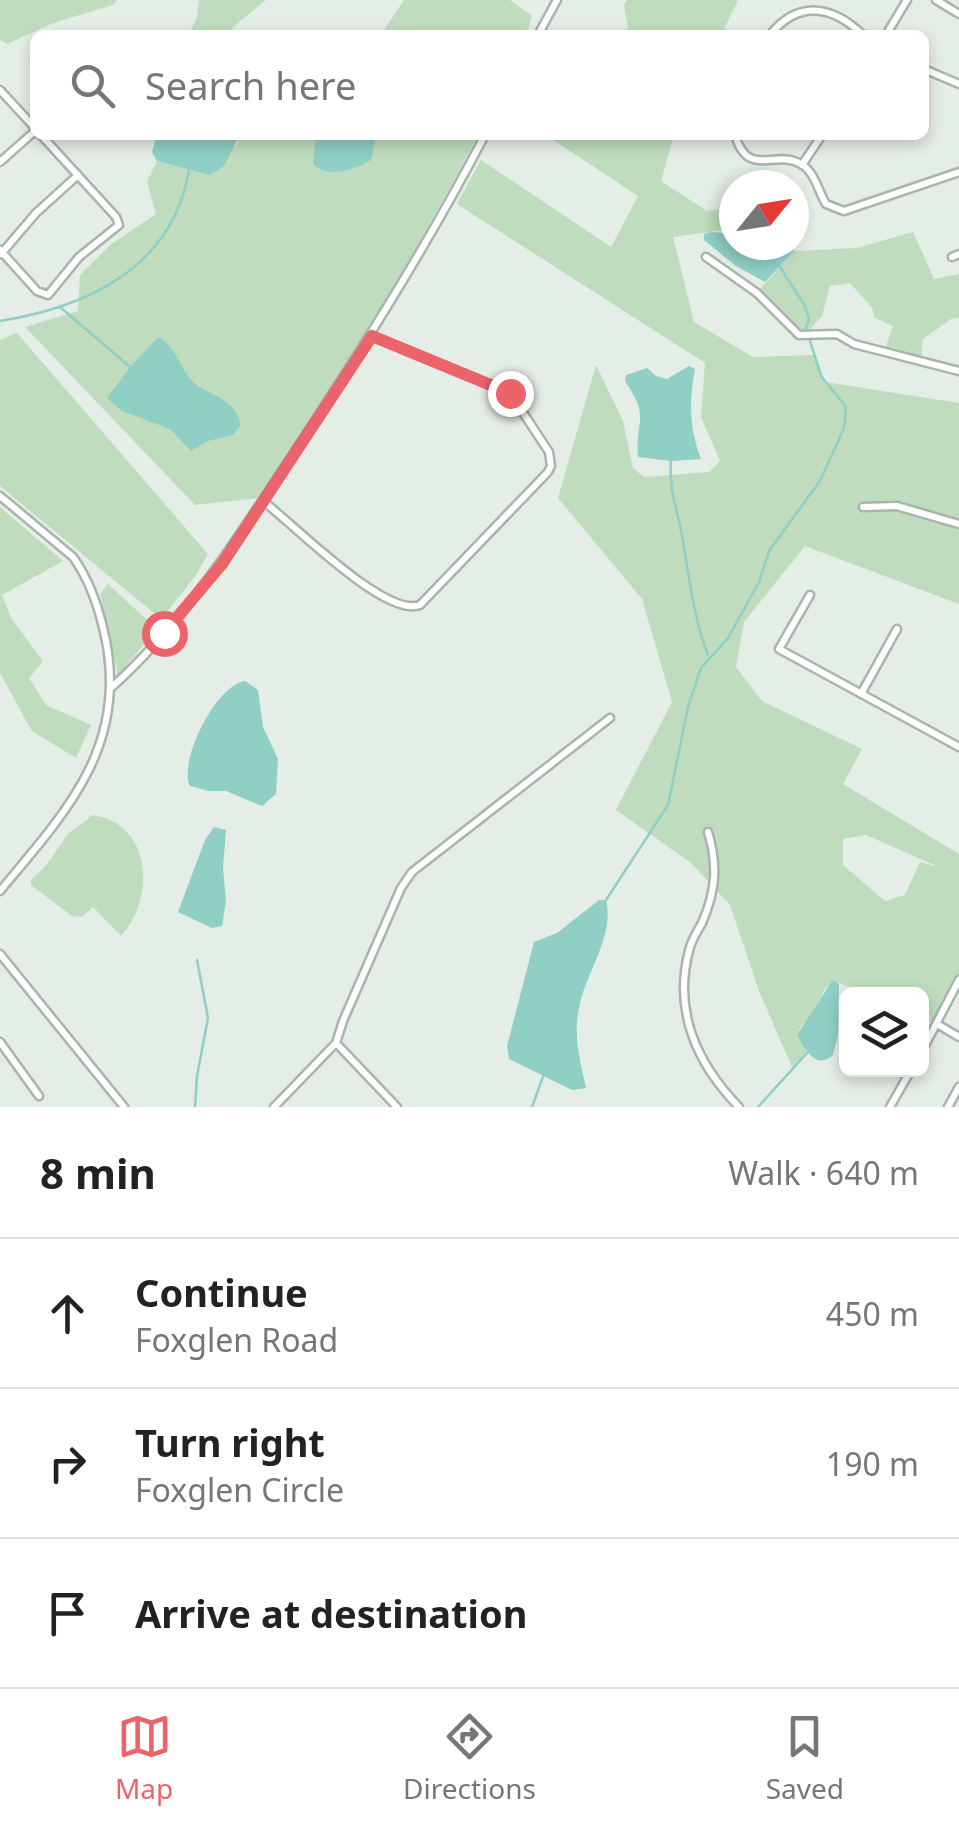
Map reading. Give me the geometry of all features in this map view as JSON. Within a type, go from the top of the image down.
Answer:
[{"type":"street","points":[[541,30],[557,0]]},
{"type":"street","points":[[889,30],[907,0]]},
{"type":"street","points":[[936,0],[959,14]]},
{"type":"street","points":[[774,30],[788,15],[812,8],[840,15],[857,30]]},
{"type":"street","points":[[929,72],[959,84]]},
{"type":"street","points":[[0,90],[30,123]]},
{"type":"street","points":[[0,162],[30,134]]},
{"type":"street","points":[[46,140],[78,175],[116,217],[119,225],[80,256],[48,295],[37,290],[1,253],[36,213],[78,175]]},
{"type":"street","points":[[112,687],[205,585],[264,501],[372,336],[481,140]]},
{"type":"street","points":[[737,140],[742,151],[754,160],[788,160],[802,165],[812,175],[826,204],[844,210],[959,172]]},
{"type":"street","points":[[802,165],[819,140]]},
{"type":"street","points":[[706,256],[757,293],[794,331],[808,337],[837,334],[854,344],[959,371]]},
{"type":"street","points":[[264,501],[317,549],[390,601],[412,608],[420,605],[548,472],[549,452],[510,393],[372,336]]},
{"type":"street","points":[[0,496],[80,567],[104,628],[112,687],[108,722],[90,772],[52,828],[0,890]]},
{"type":"street","points":[[864,507],[896,506],[959,524]]},
{"type":"street","points":[[810,595],[779,649],[958,745]]},
{"type":"street","points":[[861,694],[897,629]]},
{"type":"street","points":[[274,1107],[336,1043],[401,888],[412,872],[610,718]]},
{"type":"street","points":[[708,832],[714,852],[715,882],[711,902],[689,952],[684,1006],[689,1032],[700,1055],[738,1106]]},
{"type":"street","points":[[0,954],[124,1107]]},
{"type":"street","points":[[929,1038],[959,980]]},
{"type":"street","points":[[937,1024],[959,1037]]},
{"type":"street","points":[[0,1042],[40,1096]]},
{"type":"street","points":[[336,1043],[397,1107]]},
{"type":"street","points":[[890,1107],[907,1077]]},
{"type":"street","points":[[948,1107],[959,1087]]},
{"type":"green space","points":[[0,0],[116,0],[114,5],[30,30],[7,44],[0,39]]},
{"type":"green space","points":[[199,0],[266,0],[232,30],[191,30]]},
{"type":"green space","points":[[404,0],[510,0],[532,16],[528,30],[384,30]]},
{"type":"green space","points":[[627,0],[738,0],[723,30],[628,30],[624,5]]},
{"type":"green space","points":[[475,140],[373,320],[258,498],[195,505],[25,327],[78,311],[80,275],[110,245],[156,214],[147,182],[157,161],[211,175],[238,143]]},
{"type":"green space","points":[[554,140],[673,140],[661,181],[707,211],[719,210],[719,231],[673,237],[694,322],[753,357],[816,355],[825,382],[959,403],[959,604],[805,546],[744,622],[736,667],[762,701],[862,749],[843,784],[959,854],[959,991],[955,989],[937,1024],[929,1020],[929,987],[850,987],[839,983],[826,987],[799,1029],[807,1053],[792,1067],[759,991],[730,905],[691,863],[616,810],[672,702],[642,599],[558,498],[596,365],[623,421],[633,468],[644,477],[709,472],[720,461],[701,417],[705,363],[457,204],[481,160],[611,247],[638,196]],"holes":[[[866,835],[934,866],[920,862],[905,895],[885,901],[843,865],[843,839]]]},
{"type":"green space","points":[[913,232],[934,279],[959,274],[959,318],[951,319],[923,339],[921,361],[884,352],[893,326],[875,318],[872,308],[850,283],[830,286],[822,316],[806,334],[760,289],[786,260],[809,260],[809,250],[857,248]]},
{"type":"green space","points":[[17,333],[208,554],[161,619],[0,486],[0,340]]},
{"type":"green space","points":[[0,507],[63,561],[2,595],[11,618],[43,661],[29,678],[46,705],[91,725],[76,758],[32,731],[0,673]]},
{"type":"green space","points":[[108,584],[157,629],[118,675],[100,594]]},
{"type":"green space","points":[[92,815],[112,821],[127,832],[142,864],[140,902],[121,936],[93,907],[82,917],[72,916],[31,885],[67,835]]},
{"type":"water","points":[[156,140],[237,140],[224,166],[210,175],[157,161],[152,152]]},
{"type":"water","points":[[315,140],[375,140],[371,160],[357,167],[326,171],[313,164]]},
{"type":"water","points":[[719,233],[719,252],[704,240],[704,234]]},
{"type":"water","points":[[729,260],[786,260],[765,282]]},
{"type":"water","points":[[158,337],[172,349],[194,383],[224,400],[237,413],[241,424],[233,435],[208,441],[191,451],[170,429],[122,411],[107,398]]},
{"type":"water","points":[[689,366],[695,369],[691,414],[701,459],[638,457],[640,411],[625,381],[626,375],[647,368],[667,379]]},
{"type":"water","points":[[245,681],[258,690],[263,727],[278,759],[276,794],[262,806],[226,791],[190,786],[188,774],[194,743],[212,709],[222,696]]},
{"type":"water","points":[[214,827],[226,830],[226,901],[222,926],[212,928],[178,912],[205,840]]},
{"type":"water","points":[[599,900],[606,900],[606,928],[577,1018],[586,1088],[572,1090],[509,1059],[507,1046],[534,942],[557,933]]},
{"type":"water","points":[[832,981],[839,983],[838,1034],[833,1055],[821,1061],[812,1056],[797,1035]]},
{"type":"waterway","points":[[0,321],[64,305],[122,277],[165,233],[180,204],[189,170]]},
{"type":"waterway","points":[[606,900],[668,805],[688,707],[701,668],[728,638],[759,582],[769,551],[820,481],[844,428],[846,407],[821,376],[806,328],[809,319],[805,306],[780,267]]},
{"type":"waterway","points":[[60,307],[130,367]]},
{"type":"waterway","points":[[671,461],[693,601],[708,655]]},
{"type":"waterway","points":[[195,1107],[208,1018],[197,960]]},
{"type":"waterway","points":[[758,1107],[807,1053]]},
{"type":"waterway","points":[[532,1107],[544,1074]]},
{"type":"route","points":[[164,633],[222,564],[372,336],[510,393]]}]
